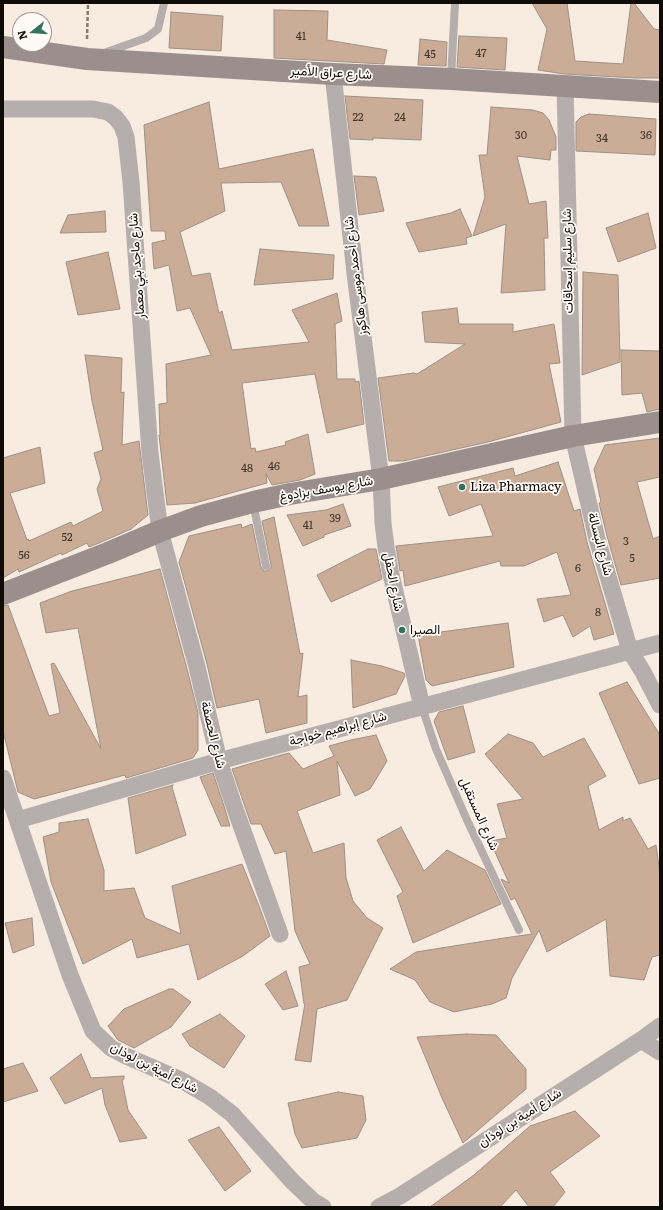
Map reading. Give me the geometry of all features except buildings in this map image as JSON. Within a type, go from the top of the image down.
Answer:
[{"type":"main road","name":"شارع عراق الأمير","points":[[3,47],[87,59],[660,92]]},
{"type":"main road","name":"شارع يوسف بزادوغ","points":[[3,594],[160,531],[201,516],[253,502],[290,494],[381,479],[573,436],[660,422]]},
{"type":"street","name":"شارع أحمد موسى هاكوز","points":[[333,74],[356,280],[381,479]]},
{"type":"street","name":"شارع سليم إسحاقات","points":[[565,86],[573,436]]},
{"type":"street","name":"شارع ماجد بني معمار","points":[[3,109],[93,109],[108,112],[116,118],[122,126],[126,137],[131,182],[150,453],[160,531]]},
{"type":"street","name":"شارع البسالة","points":[[573,436],[597,539],[630,651],[660,705]]},
{"type":"street","name":"شارع الحقل","points":[[381,479],[383,523],[390,570],[422,707]]},
{"type":"street","name":"شارع الحصفة","points":[[160,531],[197,667],[219,761],[280,934]]},
{"type":"street","name":"شارع إبراهيم خواجة","points":[[18,820],[219,761],[660,643]]},
{"type":"street","name":"شارع أمية بن لوذان","points":[[3,778],[70,975],[93,1031],[111,1048],[182,1080],[210,1097],[232,1114],[313,1202],[323,1207]]},
{"type":"street","name":"شارع أمية بن لوذان","points":[[379,1207],[400,1196],[642,1040],[660,1026]]},
{"type":"street","points":[[642,1040],[660,1052]]},
{"type":"lane","points":[[87,59],[146,38],[158,29],[164,3]]},
{"type":"lane","points":[[451,79],[455,3]]},
{"type":"lane","points":[[253,502],[266,566]]},
{"type":"lane","name":"شارع المستقبل","points":[[422,707],[436,749],[467,820],[519,930]]},
{"type":"path","points":[[87,59],[88,3]]},
{"type":"place","name":"Liza Pharmacy","points":[[462,487]]},
{"type":"place","name":"الصيرا","points":[[402,630]]}]
